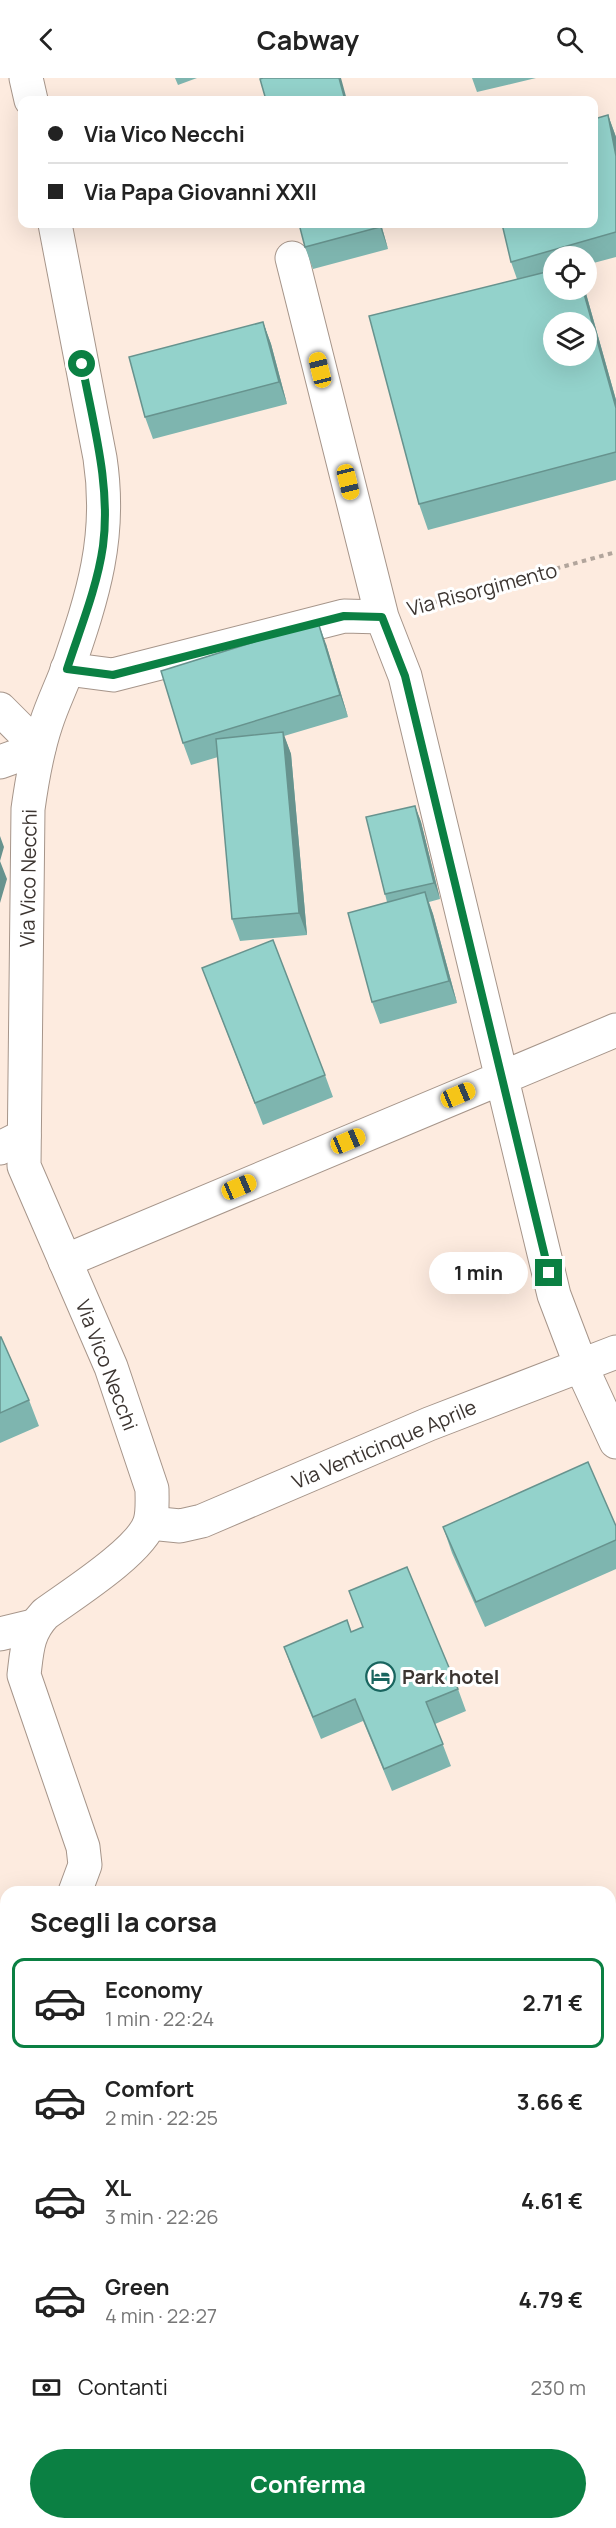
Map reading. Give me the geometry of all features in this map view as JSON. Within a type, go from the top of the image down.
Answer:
[{"type":"street","points":[[26,78],[30,96]]},
{"type":"street","name":"Via Vico Necchi","points":[[55,228],[104,484],[103,546],[96,577],[67,669],[46,723],[28,809],[12,1142],[111,1367],[148,1478],[152,1497],[150,1523]]},
{"type":"street","points":[[292,258],[382,617],[405,676],[554,1295],[581,1366],[616,1442]]},
{"type":"street","name":"Via Risorgimento","points":[[67,669],[113,675],[344,616],[382,617]]},
{"type":"street","points":[[0,710],[39,748],[0,762]]},
{"type":"street","points":[[65,1261],[616,1030]]},
{"type":"street","name":"Via Venticinque Aprile","points":[[150,1523],[180,1526],[202,1521],[429,1424],[616,1352]]},
{"type":"street","points":[[77,1886],[85,1865],[83,1847],[24,1675],[27,1649],[33,1626],[45,1614],[128,1552],[141,1539],[150,1523]]},
{"type":"street","points":[[0,1634],[33,1626]]},
{"type":"path","name":"Via Risorgimento","points":[[382,617],[616,552]]},
{"type":"building","points":[[339,78],[344,96],[265,96],[260,79]]},
{"type":"building","points":[[608,115],[616,156],[616,232],[567,246],[543,246],[543,253],[511,262],[503,228],[598,228],[598,118]]},
{"type":"building","points":[[300,228],[376,228],[305,247]]},
{"type":"building","points":[[543,273],[543,300],[586,300],[589,312],[543,312],[543,366],[597,366],[597,340],[616,408],[616,452],[419,504],[369,316]]},
{"type":"building","points":[[263,322],[279,382],[145,417],[129,357]]},
{"type":"building","points":[[318,622],[340,695],[183,743],[161,671]]},
{"type":"building","points":[[283,732],[299,913],[232,919],[216,739]]},
{"type":"building","points":[[415,806],[434,883],[385,894],[366,817]]},
{"type":"building","points":[[425,892],[449,981],[372,1002],[348,913]]},
{"type":"building","points":[[273,940],[325,1075],[255,1103],[202,968]]},
{"type":"building","points":[[0,1337],[29,1400],[0,1413]]},
{"type":"building","points":[[588,1462],[616,1526],[616,1540],[476,1602],[443,1527]]},
{"type":"building","points":[[407,1567],[458,1689],[426,1702],[443,1744],[384,1769],[355,1699],[313,1717],[284,1647],[347,1620],[351,1632],[363,1627],[349,1591]]},
{"type":"place","name":"Park hotel","points":[[381,1676]]},
{"type":"route","points":[[82,364],[104,484],[103,546],[96,577],[67,669],[113,675],[344,616],[382,617],[405,676],[549,1273]]}]
